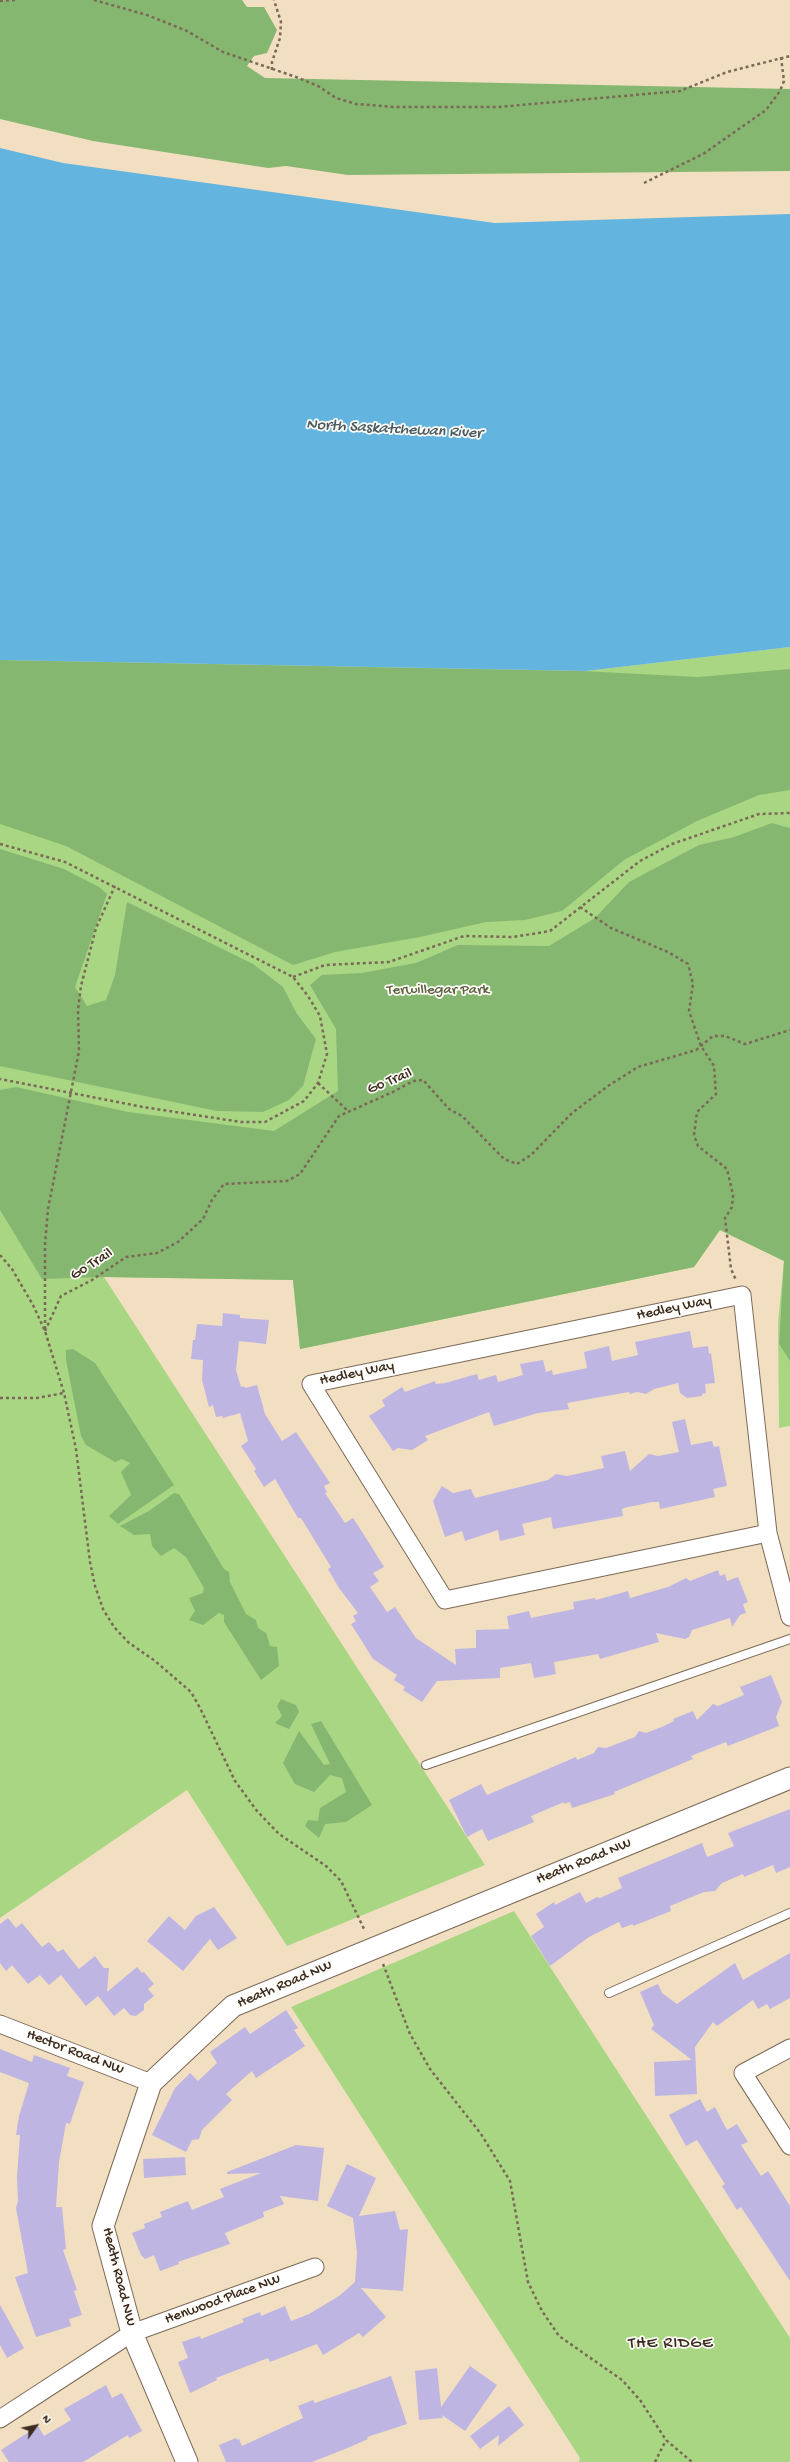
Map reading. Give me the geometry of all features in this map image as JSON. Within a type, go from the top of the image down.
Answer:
[{"type":"street","points":[[742,1296],[768,1533],[790,1617]]},
{"type":"street","name":"Hedley Way","points":[[742,1296],[311,1384],[445,1600],[768,1533]]},
{"type":"street","name":"Heath Road NW","points":[[187,2462],[132,2333],[102,2226],[151,2083],[233,2006],[790,1778]]},
{"type":"street","name":"Hector Road NW","points":[[0,2024],[151,2083]]},
{"type":"street","points":[[790,2048],[743,2073],[790,2146]]},
{"type":"street","name":"Henwood Place NW","points":[[0,2419],[132,2333],[315,2267]]},
{"type":"lane","points":[[426,1764],[790,1639]]},
{"type":"lane","points":[[609,1993],[790,1913]]},
{"type":"path","points":[[0,1],[15,0]]},
{"type":"path","points":[[94,0],[146,15],[187,31],[223,52],[296,77],[318,86],[336,98],[356,104],[394,107],[498,107],[680,92],[727,72],[781,57],[790,56]]},
{"type":"path","points":[[272,70],[272,62],[280,38],[281,22],[274,0]]},
{"type":"path","points":[[644,183],[703,154],[766,110],[780,91],[784,81],[781,57]]},
{"type":"path","points":[[293,977],[325,965],[389,962],[464,936],[513,938],[550,931],[640,861],[672,844],[759,814],[790,813]]},
{"type":"path","points":[[0,844],[65,862],[293,977],[320,1016],[327,1054],[318,1083],[304,1101],[266,1122],[241,1122],[72,1094],[0,1079]]},
{"type":"path","points":[[45,1331],[45,1244],[48,1209],[72,1094],[79,1050],[78,1010],[81,986],[96,928],[115,886]]},
{"type":"path","points":[[580,907],[611,928],[668,952],[688,964],[693,984],[689,1011],[701,1046],[714,1066],[716,1094],[697,1112],[694,1135],[698,1146],[726,1169],[734,1195],[732,1207],[725,1218],[731,1269],[742,1296]]},
{"type":"path","name":"Go Trail","points":[[45,1331],[61,1296],[98,1277],[126,1257],[157,1253],[178,1242],[203,1219],[212,1200],[224,1184],[287,1182],[300,1174],[339,1116],[393,1092],[413,1081],[423,1080],[450,1109],[462,1116],[504,1159],[517,1164],[531,1155],[572,1113],[608,1086],[638,1067],[696,1050],[712,1036],[725,1036],[745,1044],[790,1030]]},
{"type":"path","points":[[318,1083],[348,1111]]},
{"type":"path","points":[[0,1255],[15,1275],[45,1331],[64,1393],[76,1449],[92,1574],[103,1609],[114,1627],[128,1642],[165,1669],[190,1692],[200,1708],[235,1781],[257,1811],[279,1834],[326,1866],[341,1881],[373,1948],[386,1969],[410,2034],[430,2069],[481,2134],[510,2181],[528,2282],[542,2311],[560,2336],[622,2380],[640,2400],[666,2440],[692,2462]]},
{"type":"path","points":[[0,1398],[37,1398],[64,1393]]},
{"type":"path","points":[[655,2462],[666,2440]]},
{"type":"green space","points":[[0,0],[242,0],[247,7],[264,7],[277,30],[267,53],[254,56],[247,66],[265,78],[790,89],[790,171],[348,175],[286,166],[268,168],[93,141],[0,119]]},
{"type":"green space","name":"Terwillegar Park","points":[[790,647],[790,1426],[779,1428],[778,1322],[784,1261],[720,1230],[694,1267],[300,1349],[293,1280],[104,1277],[485,1865],[287,1946],[187,1790],[0,1918],[0,660],[586,671]]},
{"type":"green space","points":[[0,660],[582,671],[698,677],[790,669],[790,790],[759,795],[697,821],[624,860],[562,911],[525,920],[486,922],[420,937],[335,952],[293,965],[66,846],[0,824]]},
{"type":"green space","points":[[772,823],[790,828],[790,1361],[779,1344],[784,1261],[720,1230],[694,1267],[300,1349],[293,1280],[104,1277],[42,1279],[0,1210],[0,1090],[16,1087],[128,1112],[274,1131],[338,1091],[336,1029],[310,985],[322,975],[362,973],[416,963],[458,945],[549,946],[595,918],[629,882],[699,845],[734,837]]},
{"type":"green space","points":[[0,849],[64,869],[99,887],[107,894],[75,987],[87,1006],[106,1000],[115,975],[127,902],[253,964],[283,987],[297,1014],[316,1039],[303,1086],[289,1100],[263,1112],[217,1111],[0,1066]]},
{"type":"green space","points":[[73,1349],[95,1363],[174,1485],[118,1524],[109,1516],[131,1495],[121,1472],[130,1463],[122,1459],[115,1462],[86,1445],[81,1436],[66,1360],[66,1350]]},
{"type":"green space","points":[[174,1493],[179,1494],[224,1569],[229,1572],[230,1582],[246,1614],[256,1620],[258,1628],[266,1633],[270,1646],[277,1647],[279,1666],[261,1680],[224,1622],[224,1615],[219,1613],[203,1625],[189,1620],[195,1611],[189,1598],[203,1593],[204,1588],[186,1557],[174,1548],[161,1556],[152,1546],[150,1534],[134,1535],[120,1526],[149,1511]]},
{"type":"green space","points":[[281,1699],[296,1705],[299,1712],[289,1729],[275,1723],[282,1716],[277,1706]]},
{"type":"green space","points":[[321,1721],[372,1805],[346,1822],[325,1824],[319,1838],[305,1826],[308,1820],[318,1821],[320,1808],[346,1792],[342,1778],[330,1775],[314,1792],[295,1784],[283,1763],[299,1731],[324,1765],[330,1764],[311,1724]]},
{"type":"green space","points":[[514,1911],[790,2338],[790,2462],[579,2462],[580,2458],[291,2007]]},
{"type":"water","name":"North Saskatchewan River","points":[[0,148],[63,163],[495,223],[790,214],[790,647],[586,671],[0,660]]},
{"type":"building","points":[[223,1313],[240,1315],[240,1318],[269,1320],[266,1344],[239,1341],[236,1370],[241,1387],[244,1386],[245,1388],[257,1385],[265,1414],[282,1441],[296,1432],[330,1483],[324,1486],[327,1492],[325,1493],[345,1523],[353,1518],[366,1538],[384,1567],[373,1573],[379,1581],[370,1587],[387,1612],[395,1607],[416,1638],[456,1665],[455,1649],[476,1648],[476,1630],[509,1629],[507,1616],[529,1611],[531,1618],[574,1609],[573,1602],[595,1598],[596,1600],[628,1591],[630,1598],[668,1587],[686,1578],[690,1581],[718,1570],[720,1576],[725,1574],[727,1581],[738,1577],[748,1602],[743,1604],[746,1613],[740,1615],[732,1627],[730,1618],[692,1630],[689,1637],[685,1639],[656,1633],[659,1642],[600,1659],[598,1654],[554,1662],[556,1674],[534,1678],[531,1663],[500,1668],[500,1678],[437,1681],[422,1702],[403,1690],[405,1687],[394,1680],[397,1675],[373,1659],[351,1624],[356,1621],[353,1616],[358,1613],[339,1588],[328,1569],[331,1567],[301,1518],[298,1518],[275,1479],[264,1487],[254,1471],[256,1469],[241,1446],[248,1441],[240,1413],[223,1418],[222,1416],[216,1417],[213,1405],[209,1407],[202,1380],[203,1360],[191,1359],[193,1340],[195,1340],[197,1324],[222,1326]]},
{"type":"building","points":[[690,1331],[693,1348],[708,1346],[709,1354],[711,1353],[715,1383],[705,1384],[706,1393],[702,1394],[702,1396],[687,1398],[680,1393],[678,1383],[654,1389],[646,1394],[637,1392],[630,1394],[629,1392],[567,1403],[569,1409],[538,1413],[494,1426],[489,1412],[425,1436],[428,1440],[412,1450],[398,1448],[393,1451],[369,1416],[385,1406],[382,1400],[402,1387],[405,1392],[435,1381],[436,1384],[445,1383],[477,1374],[479,1380],[496,1375],[498,1382],[523,1375],[520,1364],[543,1360],[546,1372],[552,1370],[553,1375],[587,1368],[584,1352],[609,1346],[612,1361],[638,1355],[635,1342]]},
{"type":"building","points":[[685,1419],[691,1445],[712,1441],[714,1447],[719,1446],[727,1486],[713,1489],[715,1497],[660,1509],[659,1502],[652,1502],[624,1508],[622,1509],[623,1516],[553,1529],[551,1517],[522,1524],[525,1535],[500,1541],[498,1530],[465,1541],[462,1531],[445,1537],[433,1501],[442,1486],[453,1493],[471,1489],[475,1498],[548,1480],[556,1474],[567,1476],[604,1468],[601,1456],[625,1451],[630,1471],[649,1454],[658,1456],[679,1452],[672,1422]]},
{"type":"building","points":[[771,1675],[782,1702],[776,1717],[779,1726],[728,1746],[726,1742],[691,1756],[693,1759],[614,1792],[615,1794],[572,1808],[570,1802],[564,1804],[564,1802],[531,1816],[534,1822],[488,1841],[482,1829],[467,1837],[449,1800],[481,1784],[487,1795],[576,1757],[577,1760],[594,1753],[598,1747],[606,1748],[635,1737],[639,1731],[646,1733],[664,1726],[674,1721],[673,1719],[693,1711],[697,1720],[713,1704],[718,1706],[744,1695],[740,1687]]},
{"type":"building","points":[[790,1809],[790,1867],[776,1873],[773,1865],[744,1877],[743,1874],[722,1883],[715,1891],[704,1892],[670,1906],[671,1911],[633,1926],[633,1924],[622,1928],[619,1922],[589,1937],[550,1966],[531,1936],[544,1927],[536,1914],[554,1902],[555,1905],[580,1892],[586,1903],[597,1897],[600,1898],[622,1888],[618,1878],[702,1843],[707,1857],[734,1846],[728,1833]]},
{"type":"building","points":[[214,1907],[237,1938],[218,1950],[210,1939],[183,1971],[147,1941],[169,1916],[185,1930],[196,1916]]},
{"type":"building","points":[[8,1918],[16,1928],[22,1923],[42,1947],[49,1942],[58,1952],[63,1949],[79,1969],[95,1956],[104,1968],[109,1968],[107,1992],[137,1967],[142,1973],[144,1972],[154,1984],[148,1989],[154,1996],[144,2004],[144,2010],[136,2016],[130,2015],[124,2008],[114,2016],[98,1996],[86,2006],[61,1975],[49,1985],[40,1975],[28,1984],[12,1965],[6,1971],[0,1963],[0,1924]]},
{"type":"building","points":[[790,1953],[790,1998],[770,2009],[767,2004],[758,2009],[753,2000],[717,2026],[713,2022],[695,2047],[697,2094],[655,2096],[654,2062],[692,2060],[651,2029],[654,2025],[640,1992],[658,1984],[662,1993],[677,2004],[735,1963],[743,1980]]},
{"type":"building","points":[[286,2010],[298,2028],[294,2030],[305,2046],[256,2078],[252,2071],[226,2094],[232,2100],[202,2130],[199,2139],[192,2140],[186,2152],[152,2135],[175,2088],[190,2073],[198,2081],[217,2063],[210,2052],[245,2027],[250,2034]]},
{"type":"building","points":[[0,2049],[32,2062],[34,2055],[70,2068],[67,2076],[84,2082],[70,2124],[66,2123],[59,2162],[56,2207],[62,2207],[66,2249],[63,2250],[77,2290],[74,2291],[82,2315],[69,2319],[71,2326],[36,2337],[15,2277],[28,2273],[16,2208],[18,2201],[17,2177],[20,2135],[16,2135],[19,2116],[29,2083],[0,2072]]},
{"type":"building","points":[[700,2099],[707,2112],[715,2107],[727,2130],[737,2124],[748,2142],[741,2145],[761,2176],[768,2171],[790,2206],[790,2281],[741,2207],[737,2210],[722,2186],[725,2184],[697,2140],[686,2146],[669,2115]]},
{"type":"building","points":[[296,2145],[324,2148],[318,2201],[280,2196],[284,2204],[263,2212],[264,2217],[225,2233],[230,2244],[178,2262],[179,2264],[160,2271],[154,2255],[145,2259],[141,2255],[132,2233],[145,2228],[144,2224],[162,2217],[160,2212],[188,2201],[192,2210],[224,2197],[220,2189],[261,2173],[227,2174],[227,2172]]},
{"type":"building","points":[[185,2157],[186,2175],[144,2178],[143,2159]]},
{"type":"building","points":[[347,2164],[376,2178],[359,2216],[395,2211],[400,2230],[408,2229],[403,2291],[361,2288],[386,2317],[363,2337],[359,2333],[323,2355],[317,2344],[270,2362],[268,2358],[216,2378],[217,2380],[190,2393],[178,2362],[188,2358],[182,2342],[200,2336],[201,2339],[244,2322],[242,2319],[260,2312],[261,2316],[285,2306],[291,2321],[309,2314],[339,2296],[355,2282],[357,2253],[353,2218],[327,2206]]},
{"type":"building","points":[[0,2305],[24,2348],[7,2358],[0,2345]]},
{"type":"building","points":[[470,2366],[497,2385],[465,2431],[442,2415],[443,2418],[419,2420],[415,2371],[437,2368],[441,2407]]},
{"type":"building","points":[[391,2376],[407,2424],[367,2437],[368,2439],[312,2462],[226,2462],[219,2445],[236,2438],[237,2440],[239,2439],[242,2446],[303,2418],[298,2406],[313,2400],[315,2403]]},
{"type":"building","points":[[106,2385],[112,2398],[122,2393],[142,2431],[129,2438],[128,2435],[83,2462],[9,2462],[1,2450],[38,2426],[44,2436],[71,2420],[64,2409]]},
{"type":"building","points":[[509,2406],[524,2425],[498,2446],[499,2435],[480,2449],[470,2436]]},
{"type":"district","name":"THE RIDGE","points":[[671,2344]]}]
